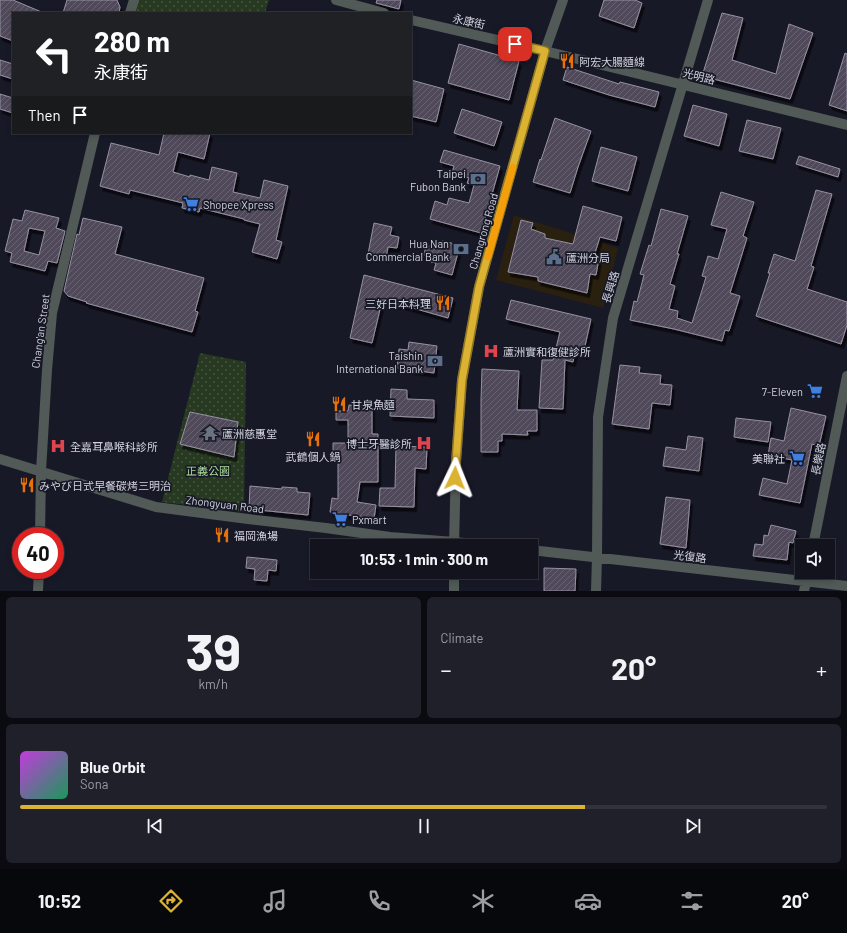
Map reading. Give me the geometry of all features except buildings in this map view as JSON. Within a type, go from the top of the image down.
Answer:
[{"type":"street","points":[[130,12],[134,0]]},
{"type":"street","points":[[336,0],[380,12]]},
{"type":"street","name":"Changrong Road","points":[[454,539],[456,462],[462,380],[479,287],[545,51],[563,0]]},
{"type":"street","name":"長興路","points":[[596,591],[598,417],[613,318],[684,85],[708,0]]},
{"type":"street","name":"永康街","points":[[412,20],[545,51]]},
{"type":"street","name":"光明路","points":[[545,51],[847,125]]},
{"type":"street","name":"Chang'an Street","points":[[40,527],[47,370],[52,313],[95,134]]},
{"type":"street","name":"長樂路","points":[[814,539],[847,376]]},
{"type":"street","name":"Zhongyuan Road","points":[[0,459],[156,507],[408,539]]},
{"type":"street","name":"光復路","points":[[538,551],[847,586]]},
{"type":"street","points":[[38,591],[39,579]]},
{"type":"street","points":[[454,579],[454,591]]},
{"type":"shaded area","points":[[514,215],[618,248],[603,308],[496,280]]},
{"type":"green space","points":[[134,0],[269,0],[265,12],[130,12]]},
{"type":"green space","name":"正義公園","points":[[200,353],[246,362],[244,512],[162,502]]},
{"type":"slow traffic","points":[[488,257],[513,167]]},
{"type":"place","name":"阿宏大腸麵線","points":[[567,61]]},
{"type":"place","name":"Taipei Fubon Bank","points":[[478,179]]},
{"type":"place","name":"Shopee Xpress","points":[[191,204]]},
{"type":"place","name":"Hua Nan Commercial Bank","points":[[461,249]]},
{"type":"place","name":"蘆洲分局","points":[[554,257]]},
{"type":"place","name":"三好日本料理","points":[[443,303]]},
{"type":"place","name":"蘆洲實和復健診所","points":[[491,351]]},
{"type":"place","name":"Taishin International Bank","points":[[435,361]]},
{"type":"place","name":"7-Eleven","points":[[815,391]]},
{"type":"place","name":"甘泉魚麵","points":[[339,404]]},
{"type":"place","name":"蘆洲慈惠堂","points":[[210,433]]},
{"type":"place","name":"武鶴個人鍋","points":[[313,439]]},
{"type":"place","name":"博士牙醫診所","points":[[424,443]]},
{"type":"place","name":"全嘉耳鼻喉科診所","points":[[58,446]]},
{"type":"place","name":"美聯社","points":[[797,458]]},
{"type":"place","name":"みやび日式早餐碳烤三明治","points":[[27,485]]},
{"type":"place","name":"Pxmart","points":[[340,519]]},
{"type":"place","name":"福岡漁場","points":[[222,535]]},
{"type":"route","points":[[455,478],[462,380],[479,287],[545,51],[515,44]]}]
